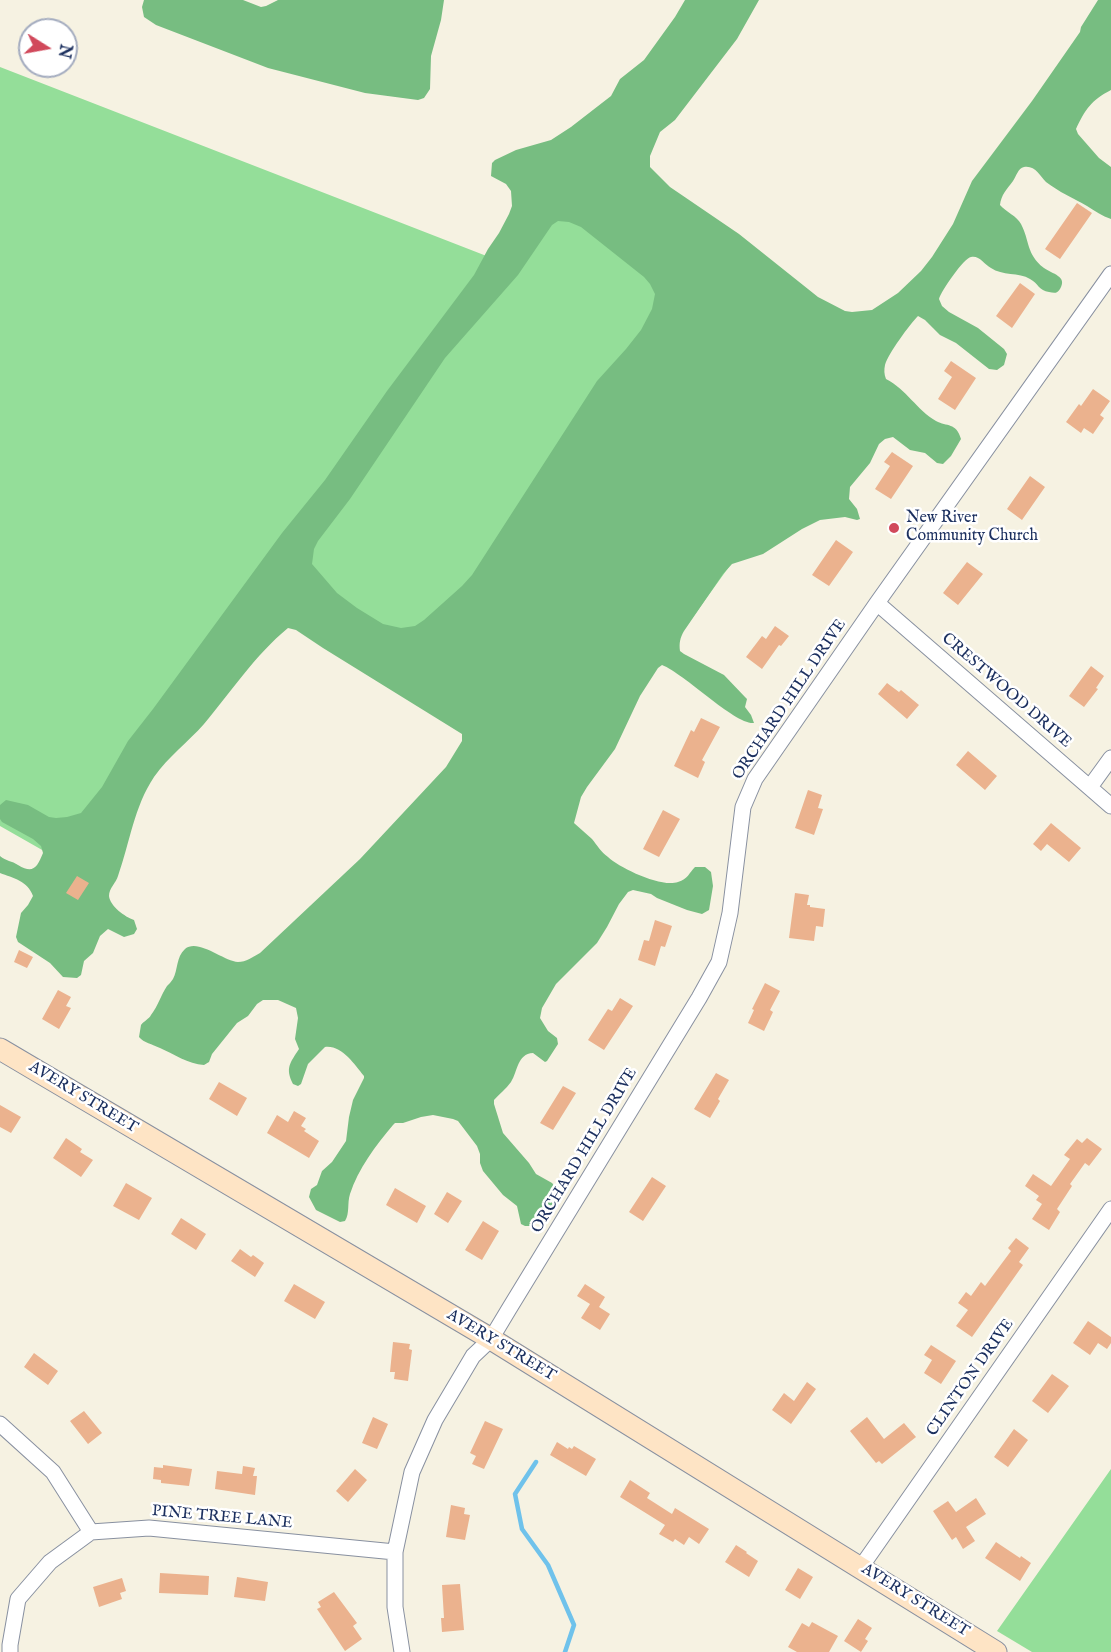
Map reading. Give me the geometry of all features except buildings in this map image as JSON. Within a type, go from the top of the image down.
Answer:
[{"type":"main road","name":"AVERY STREET","points":[[0,1049],[490,1339],[996,1652]]},
{"type":"street","name":"ORCHARD HILL DRIVE","points":[[402,1652],[395,1607],[395,1552],[412,1472],[435,1420],[473,1356],[490,1339],[719,962],[730,914],[743,807],[755,779],[1111,274]]},
{"type":"street","name":"CRESTWOOD DRIVE","points":[[877,603],[1111,806]]},
{"type":"street","points":[[1090,787],[1111,758]]},
{"type":"street","name":"CLINTON DRIVE","points":[[861,1567],[1111,1209]]},
{"type":"street","points":[[0,1424],[53,1472],[91,1532],[50,1562],[18,1599],[10,1652]]},
{"type":"street","name":"PINE TREE LANE","points":[[91,1532],[149,1528],[395,1552]]},
{"type":"green space","points":[[144,0],[243,0],[261,7],[278,0],[444,0],[431,56],[430,89],[424,98],[418,100],[365,93],[268,68],[156,25],[144,17],[142,7]]},
{"type":"green space","points":[[685,0],[759,0],[737,39],[675,120],[660,132],[650,156],[650,167],[670,187],[739,234],[818,297],[845,311],[852,312],[872,310],[898,293],[921,271],[953,224],[972,181],[1032,101],[1080,32],[1098,0],[1111,0],[1111,90],[1089,106],[1076,129],[1099,158],[1111,167],[1111,219],[1056,189],[1034,169],[1024,167],[1020,169],[1003,195],[1000,205],[1019,221],[1031,252],[1038,263],[1061,278],[1062,285],[1058,292],[1041,289],[1026,277],[1000,272],[979,259],[971,257],[953,275],[939,299],[942,306],[949,312],[978,328],[1004,349],[1007,354],[1004,365],[997,370],[989,369],[956,343],[940,335],[918,316],[900,339],[885,365],[886,379],[900,388],[929,416],[957,430],[961,439],[951,456],[943,464],[937,463],[925,453],[910,450],[893,437],[885,439],[879,444],[870,463],[850,487],[849,499],[857,509],[860,519],[845,517],[820,520],[763,554],[732,564],[684,631],[680,641],[680,651],[724,675],[747,699],[745,707],[754,723],[735,716],[662,665],[640,696],[615,749],[581,797],[574,823],[614,861],[641,876],[671,883],[684,879],[695,867],[705,867],[711,872],[713,886],[709,910],[702,914],[651,894],[633,890],[628,892],[597,943],[556,984],[542,1008],[540,1018],[548,1031],[557,1038],[558,1044],[545,1062],[533,1053],[524,1056],[511,1082],[494,1100],[503,1133],[536,1174],[552,1183],[558,1190],[549,1214],[530,1226],[521,1224],[517,1206],[503,1195],[483,1171],[477,1146],[458,1121],[433,1115],[393,1125],[374,1149],[358,1175],[350,1194],[347,1218],[340,1222],[316,1210],[309,1197],[322,1171],[332,1162],[346,1141],[353,1100],[364,1078],[347,1056],[337,1049],[325,1047],[308,1064],[301,1084],[298,1086],[293,1084],[289,1070],[299,1049],[295,1039],[298,1018],[296,1008],[278,1000],[263,1000],[257,1004],[248,1016],[237,1023],[212,1054],[209,1062],[204,1065],[187,1061],[143,1041],[139,1037],[141,1025],[156,1008],[165,989],[173,979],[180,956],[185,949],[197,946],[238,962],[260,953],[360,859],[446,767],[462,741],[462,734],[296,630],[288,628],[244,674],[204,724],[165,763],[147,788],[118,876],[109,893],[112,904],[122,914],[134,920],[137,929],[134,934],[124,937],[108,929],[100,936],[93,953],[84,961],[81,975],[77,978],[63,977],[50,963],[18,942],[16,937],[21,913],[33,896],[24,883],[0,873],[0,856],[23,868],[31,869],[39,862],[43,853],[41,846],[33,839],[2,822],[0,805],[6,800],[28,805],[49,817],[56,818],[81,813],[102,787],[128,741],[282,533],[325,480],[387,391],[474,275],[512,206],[511,191],[506,184],[491,176],[492,163],[516,150],[551,140],[611,96],[620,79],[644,60]],"holes":[[[558,221],[569,222],[581,227],[644,277],[655,294],[652,309],[641,330],[597,381],[472,575],[415,626],[401,628],[383,624],[337,593],[312,564],[314,549],[445,358],[518,275],[552,225]]]},
{"type":"green space","points":[[0,67],[18,74],[18,78],[28,78],[502,262],[549,196],[842,409],[602,744],[273,580],[65,863],[0,826]]},
{"type":"green space","points":[[1111,1469],[1111,1652],[1032,1652],[997,1631]]},
{"type":"waterway","points":[[536,1462],[515,1494],[522,1529],[548,1565],[574,1625],[565,1652]]},
{"type":"place","name":"New River Community Church","points":[[894,528]]}]
